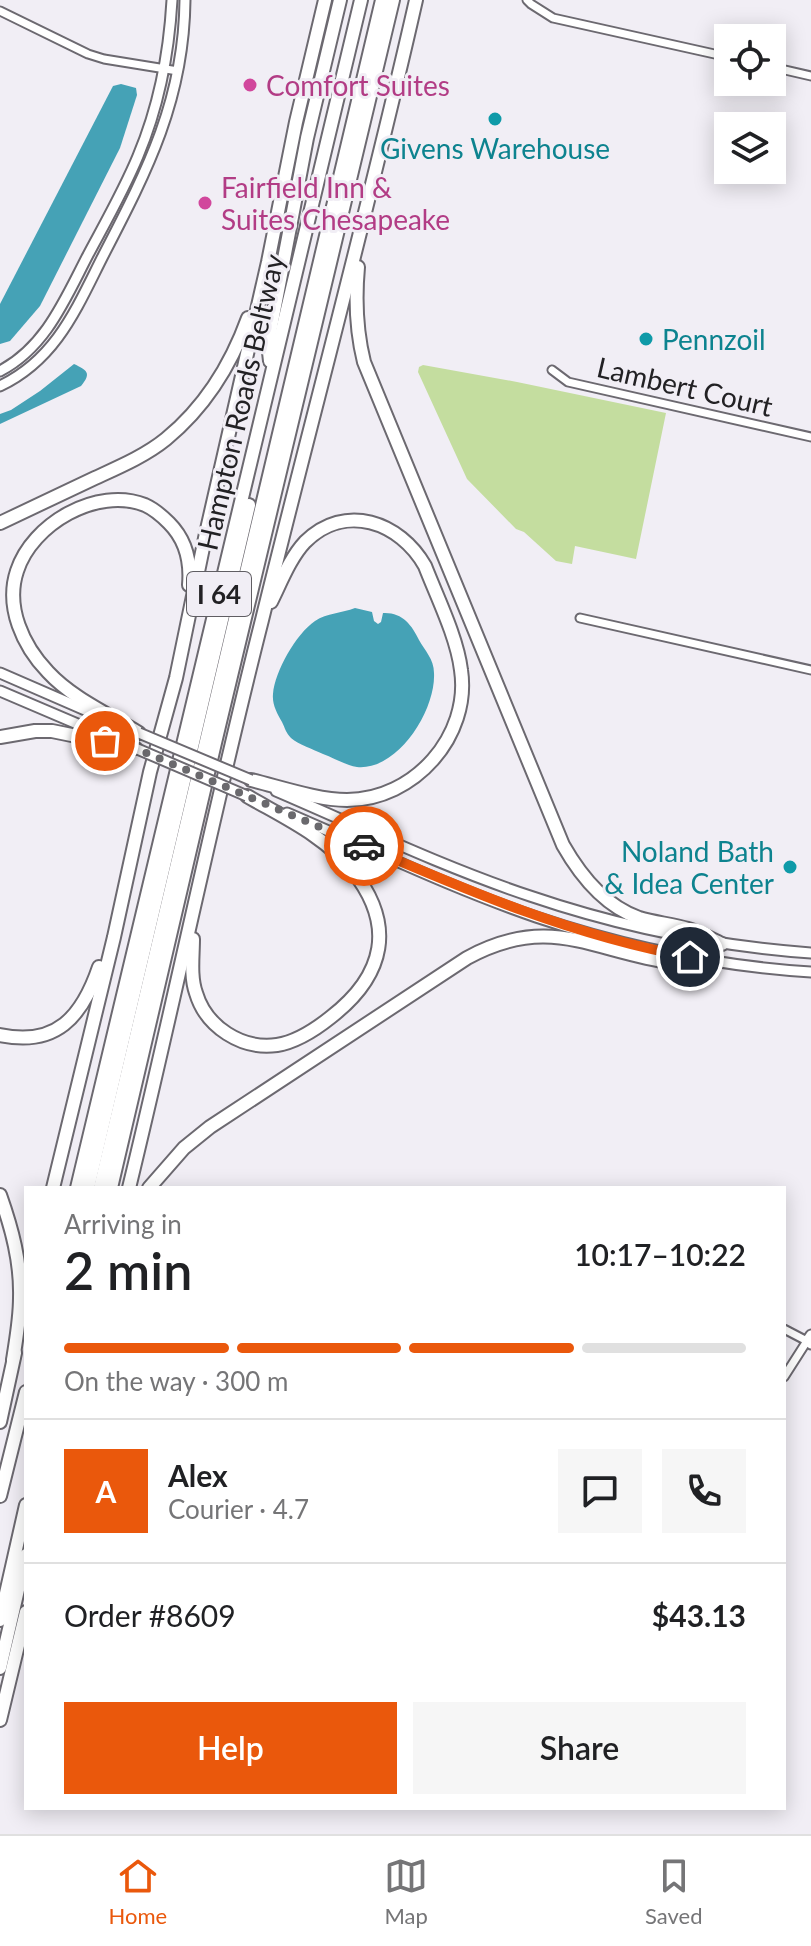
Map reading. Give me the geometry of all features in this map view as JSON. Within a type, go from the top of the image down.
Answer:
[{"type":"highway","points":[[53,1186],[150,772],[176,678],[325,0]]},
{"type":"highway","points":[[271,373],[268,343],[307,138],[340,0]]},
{"type":"highway","name":"Hampton Roads Beltway","points":[[77,1186],[361,0]]},
{"type":"highway","points":[[88,1186],[369,0]]},
{"type":"highway","points":[[100,1186],[382,0]]},
{"type":"highway","name":"Hampton Roads Beltway","points":[[111,1186],[393,0]]},
{"type":"highway","points":[[129,1186],[261,622],[419,0]]},
{"type":"highway","points":[[370,195],[356,294],[358,336],[364,362],[563,845],[585,877],[618,907],[638,917],[688,929],[722,944]]},
{"type":"highway","points":[[0,523],[128,463],[182,425],[223,374],[241,338],[268,262]]},
{"type":"highway","points":[[139,733],[58,683],[22,635],[15,612],[14,588],[22,559],[34,541],[78,509],[110,500],[143,504],[166,520],[184,545],[190,571],[178,638],[176,678]]},
{"type":"highway","points":[[251,780],[345,800],[391,790],[422,770],[443,748],[454,727],[463,694],[458,655],[425,566],[405,539],[384,526],[364,521],[345,522],[313,535],[297,552],[261,622]]},
{"type":"highway","points":[[0,737],[52,731],[135,748]]},
{"type":"highway","points":[[193,915],[193,978],[198,1000],[212,1022],[225,1033],[250,1044],[273,1045],[301,1036],[341,1010],[369,978],[377,956],[379,930],[375,908],[362,883],[331,849],[247,796]]},
{"type":"highway","points":[[0,1035],[34,1037],[63,1026],[73,1017],[94,983],[121,904]]},
{"type":"highway","points":[[151,1186],[184,1148],[210,1127],[467,958],[498,943],[526,937],[556,936],[678,964],[717,962]]},
{"type":"highway","points":[[0,1195],[14,1238],[20,1282],[13,1360]]},
{"type":"highway","points":[[0,1422],[24,1312]]},
{"type":"highway","points":[[0,1496],[24,1400]]},
{"type":"highway","points":[[0,1620],[24,1514]]},
{"type":"highway","points":[[0,1668],[24,1564]]},
{"type":"highway","points":[[0,1720],[24,1620]]},
{"type":"main road","points":[[0,371],[38,341],[62,306],[139,155],[165,70],[172,0]]},
{"type":"main road","points":[[0,386],[39,360],[58,339],[144,177],[160,137],[178,71],[185,0]]},
{"type":"main road","points":[[0,673],[441,862],[526,895],[627,925],[722,944],[811,953]]},
{"type":"main road","points":[[0,691],[523,912],[626,943],[717,962],[811,972]]},
{"type":"street","points":[[527,0],[553,18],[714,54]]},
{"type":"street","points":[[0,11],[88,54],[178,71]]},
{"type":"street","points":[[786,70],[811,76]]},
{"type":"street","name":"Lambert Court","points":[[552,370],[568,382],[811,437]]},
{"type":"street","points":[[580,618],[811,670]]},
{"type":"street","points":[[786,1330],[810,1340],[786,1374]]},
{"type":"green space","points":[[423,365],[666,413],[636,559],[575,546],[572,564],[556,561],[524,532],[516,529],[467,479],[418,372]]},
{"type":"water","points":[[121,84],[136,88],[137,95],[120,148],[40,306],[10,341],[0,344],[0,304],[113,86]]},
{"type":"water","points":[[74,364],[87,375],[81,386],[0,424],[0,414],[40,391]]},
{"type":"water","points":[[355,608],[372,612],[378,624],[383,613],[406,620],[429,655],[434,673],[429,704],[412,735],[387,759],[372,766],[357,767],[291,738],[273,698],[282,664],[308,627],[320,618]]},
{"type":"way so far","points":[[105,741],[135,748],[364,846]]},
{"type":"place","name":"Comfort Suites","points":[[250,85]]},
{"type":"place","name":"Givens Warehouse","points":[[495,119]]},
{"type":"place","name":"Fairfield Inn & Suites Chesapeake","points":[[205,203]]},
{"type":"place","name":"Pennzoil","points":[[646,339]]},
{"type":"place","name":"Noland Bath & Idea Center","points":[[790,867]]},
{"type":"route","points":[[364,846],[480,896],[566,927],[690,957]]}]
